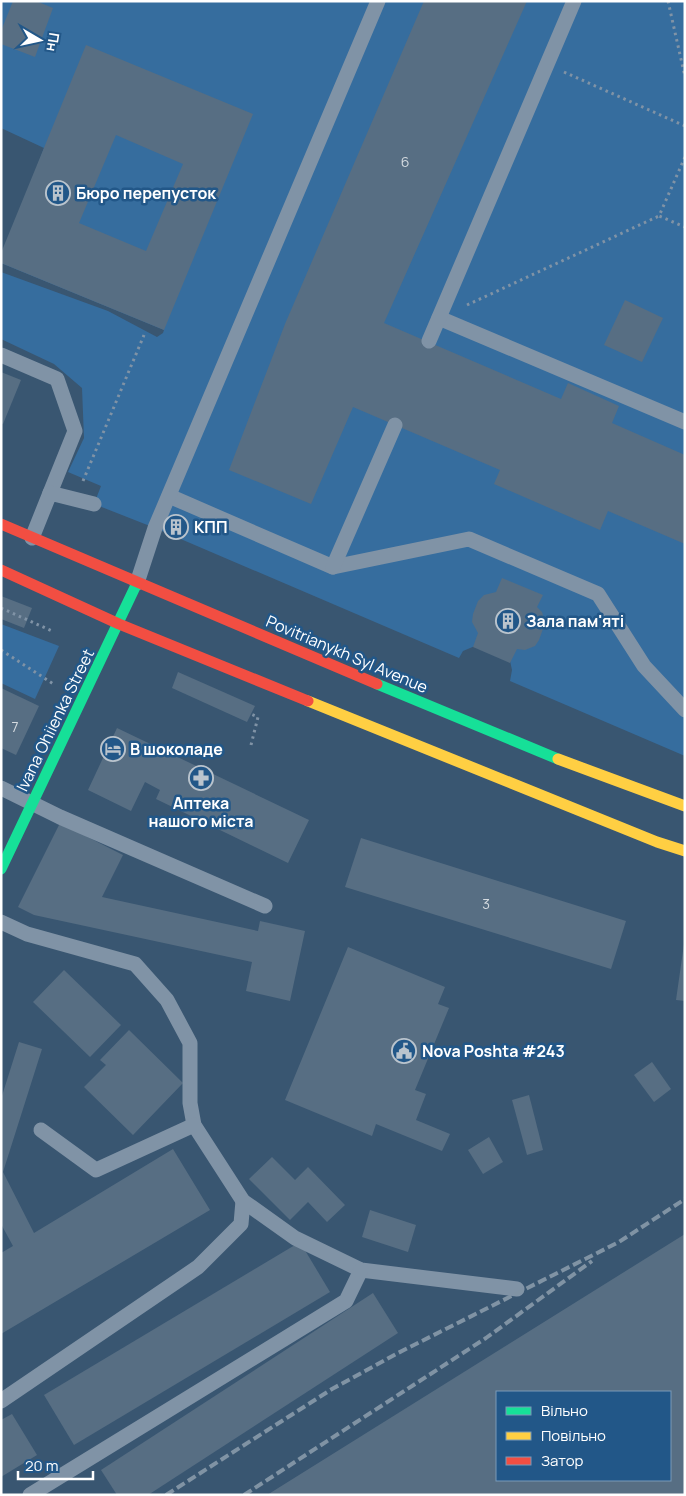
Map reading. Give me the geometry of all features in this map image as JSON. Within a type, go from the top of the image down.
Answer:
[{"type":"main road","name":"Povitrianykh Syl Avenue","points":[[1,524],[537,752],[685,806]]},
{"type":"main road","points":[[1,570],[119,624],[657,842],[685,851]]},
{"type":"main road","name":"Ivana Ohiienka Street","points":[[1,870],[137,583]]},
{"type":"lane","points":[[137,583],[155,528],[168,496],[378,1]]},
{"type":"lane","points":[[429,341],[574,1]]},
{"type":"lane","points":[[439,318],[685,422]]},
{"type":"lane","points":[[1,355],[57,379],[75,431],[32,538]]},
{"type":"lane","points":[[333,567],[395,425]]},
{"type":"lane","points":[[50,493],[94,504]]},
{"type":"lane","points":[[168,496],[333,567],[469,539],[598,594],[644,666],[685,710]]},
{"type":"lane","points":[[1,788],[33,804],[265,906]]},
{"type":"lane","points":[[1,922],[27,934],[135,964],[167,1000],[190,1043],[190,1103],[194,1125],[243,1201],[295,1238],[361,1270],[517,1289]]},
{"type":"lane","points":[[40,1130],[96,1170],[194,1125]]},
{"type":"lane","points":[[1,1401],[198,1267],[241,1224],[243,1201]]},
{"type":"lane","points":[[30,1495],[346,1300],[361,1270]]},
{"type":"path","points":[[668,1],[685,77]]},
{"type":"path","points":[[547,65],[685,126]]},
{"type":"path","points":[[439,318],[659,216],[685,157]]},
{"type":"path","points":[[659,216],[685,227]]},
{"type":"path","points":[[82,484],[144,335]]},
{"type":"path","points":[[1,608],[52,631]]},
{"type":"path","points":[[1,650],[55,685]]},
{"type":"path","points":[[250,745],[258,717],[251,714]]},
{"type":"shaded area","points":[[1,1],[685,1],[685,756],[510,681],[512,670],[509,656],[482,643],[463,651],[459,658],[155,528],[94,504],[101,486],[68,472],[84,438],[82,388],[54,364],[1,339],[1,272],[108,311],[157,337],[164,330],[1,263],[44,148],[1,128]]},
{"type":"shaded area","points":[[1,624],[59,646],[35,699],[1,683]]},
{"type":"building","points":[[13,1],[36,1],[53,8],[35,57],[1,44],[1,31]]},
{"type":"building","points":[[424,1],[527,1],[384,323],[561,399],[568,383],[619,406],[612,423],[685,455],[685,544],[608,511],[600,530],[494,484],[500,470],[353,407],[311,504],[229,470],[285,324]]},
{"type":"building","name":"Бюро перепусток","points":[[86,45],[253,114],[164,330],[1,263],[1,253]],"holes":[[[116,135],[183,164],[146,251],[79,223]]]},
{"type":"building","points":[[625,300],[663,318],[642,362],[604,345]]},
{"type":"building","points":[[1,372],[21,380],[3,424],[1,423]]},
{"type":"building","name":"КПП","points":[[169,516],[188,524],[182,538],[163,529]]},
{"type":"building","name":"Зала пам'яті","points":[[502,578],[543,595],[537,607],[542,612],[544,619],[539,640],[535,646],[525,650],[517,649],[510,663],[473,647],[478,633],[472,622],[478,601],[484,595],[496,592]]},
{"type":"building","points":[[1,596],[32,608],[24,628],[1,619]]},
{"type":"building","points":[[178,672],[255,706],[247,722],[172,688]]},
{"type":"building","points":[[1,688],[39,706],[16,755],[1,748]]},
{"type":"building","points":[[117,728],[309,820],[288,863],[156,799],[160,790],[145,782],[131,811],[88,790]]},
{"type":"building","points":[[60,823],[123,855],[102,897],[258,931],[260,921],[305,931],[290,1001],[246,991],[252,962],[34,915],[18,907]]},
{"type":"building","points":[[361,838],[626,921],[611,969],[345,887]]},
{"type":"building","points":[[685,944],[685,1001],[676,1000]]},
{"type":"building","points":[[348,947],[445,987],[438,1004],[449,1008],[415,1090],[426,1094],[416,1120],[450,1134],[442,1151],[376,1124],[372,1136],[285,1100]]},
{"type":"building","points":[[64,970],[121,1025],[90,1057],[33,1002]]},
{"type":"building","points":[[129,1030],[183,1083],[133,1135],[84,1087],[106,1065],[100,1060]]},
{"type":"building","points":[[19,1042],[42,1049],[3,1172],[34,1233],[173,1149],[210,1210],[1,1334],[1,1253],[13,1246],[1,1224],[1,1099]]},
{"type":"building","points":[[652,1062],[671,1089],[654,1102],[634,1075]]},
{"type":"building","points":[[529,1095],[543,1150],[527,1155],[512,1100]]},
{"type":"building","points":[[489,1137],[503,1162],[483,1174],[468,1150]]},
{"type":"building","points":[[272,1157],[295,1180],[308,1167],[345,1205],[327,1222],[308,1202],[290,1220],[249,1179]]},
{"type":"building","points":[[370,1210],[416,1225],[408,1252],[362,1237]]},
{"type":"building","points":[[685,1234],[685,1495],[267,1495]]},
{"type":"building","points":[[300,1242],[330,1292],[74,1445],[44,1395]]},
{"type":"building","points":[[373,1293],[398,1333],[148,1495],[117,1495],[101,1470]]},
{"type":"building","points":[[12,1414],[37,1455],[1,1477],[1,1420]]},
{"type":"railway","points":[[166,1495],[332,1389],[398,1353],[619,1242],[685,1199]]},
{"type":"railway","points":[[244,1495],[486,1338],[592,1261]]},
{"type":"traffic: fast","points":[[1,869],[137,583]]},
{"type":"traffic: fast","points":[[377,684],[558,759]]},
{"type":"traffic: slow","points":[[308,701],[657,842],[685,851]]},
{"type":"traffic: slow","points":[[558,759],[685,806]]},
{"type":"traffic: jam","points":[[1,524],[377,684]]},
{"type":"traffic: jam","points":[[1,570],[119,624],[308,701]]},
{"type":"place","name":"Бюро перепусток","points":[[58,193]]},
{"type":"place","name":"КПП","points":[[176,527]]},
{"type":"place","name":"Зала пам'яті","points":[[508,621]]},
{"type":"place","name":"В шоколаде","points":[[113,749]]},
{"type":"place","name":"Аптека нашого міста","points":[[201,778]]},
{"type":"place","name":"Nova Poshta #243","points":[[404,1051]]}]
